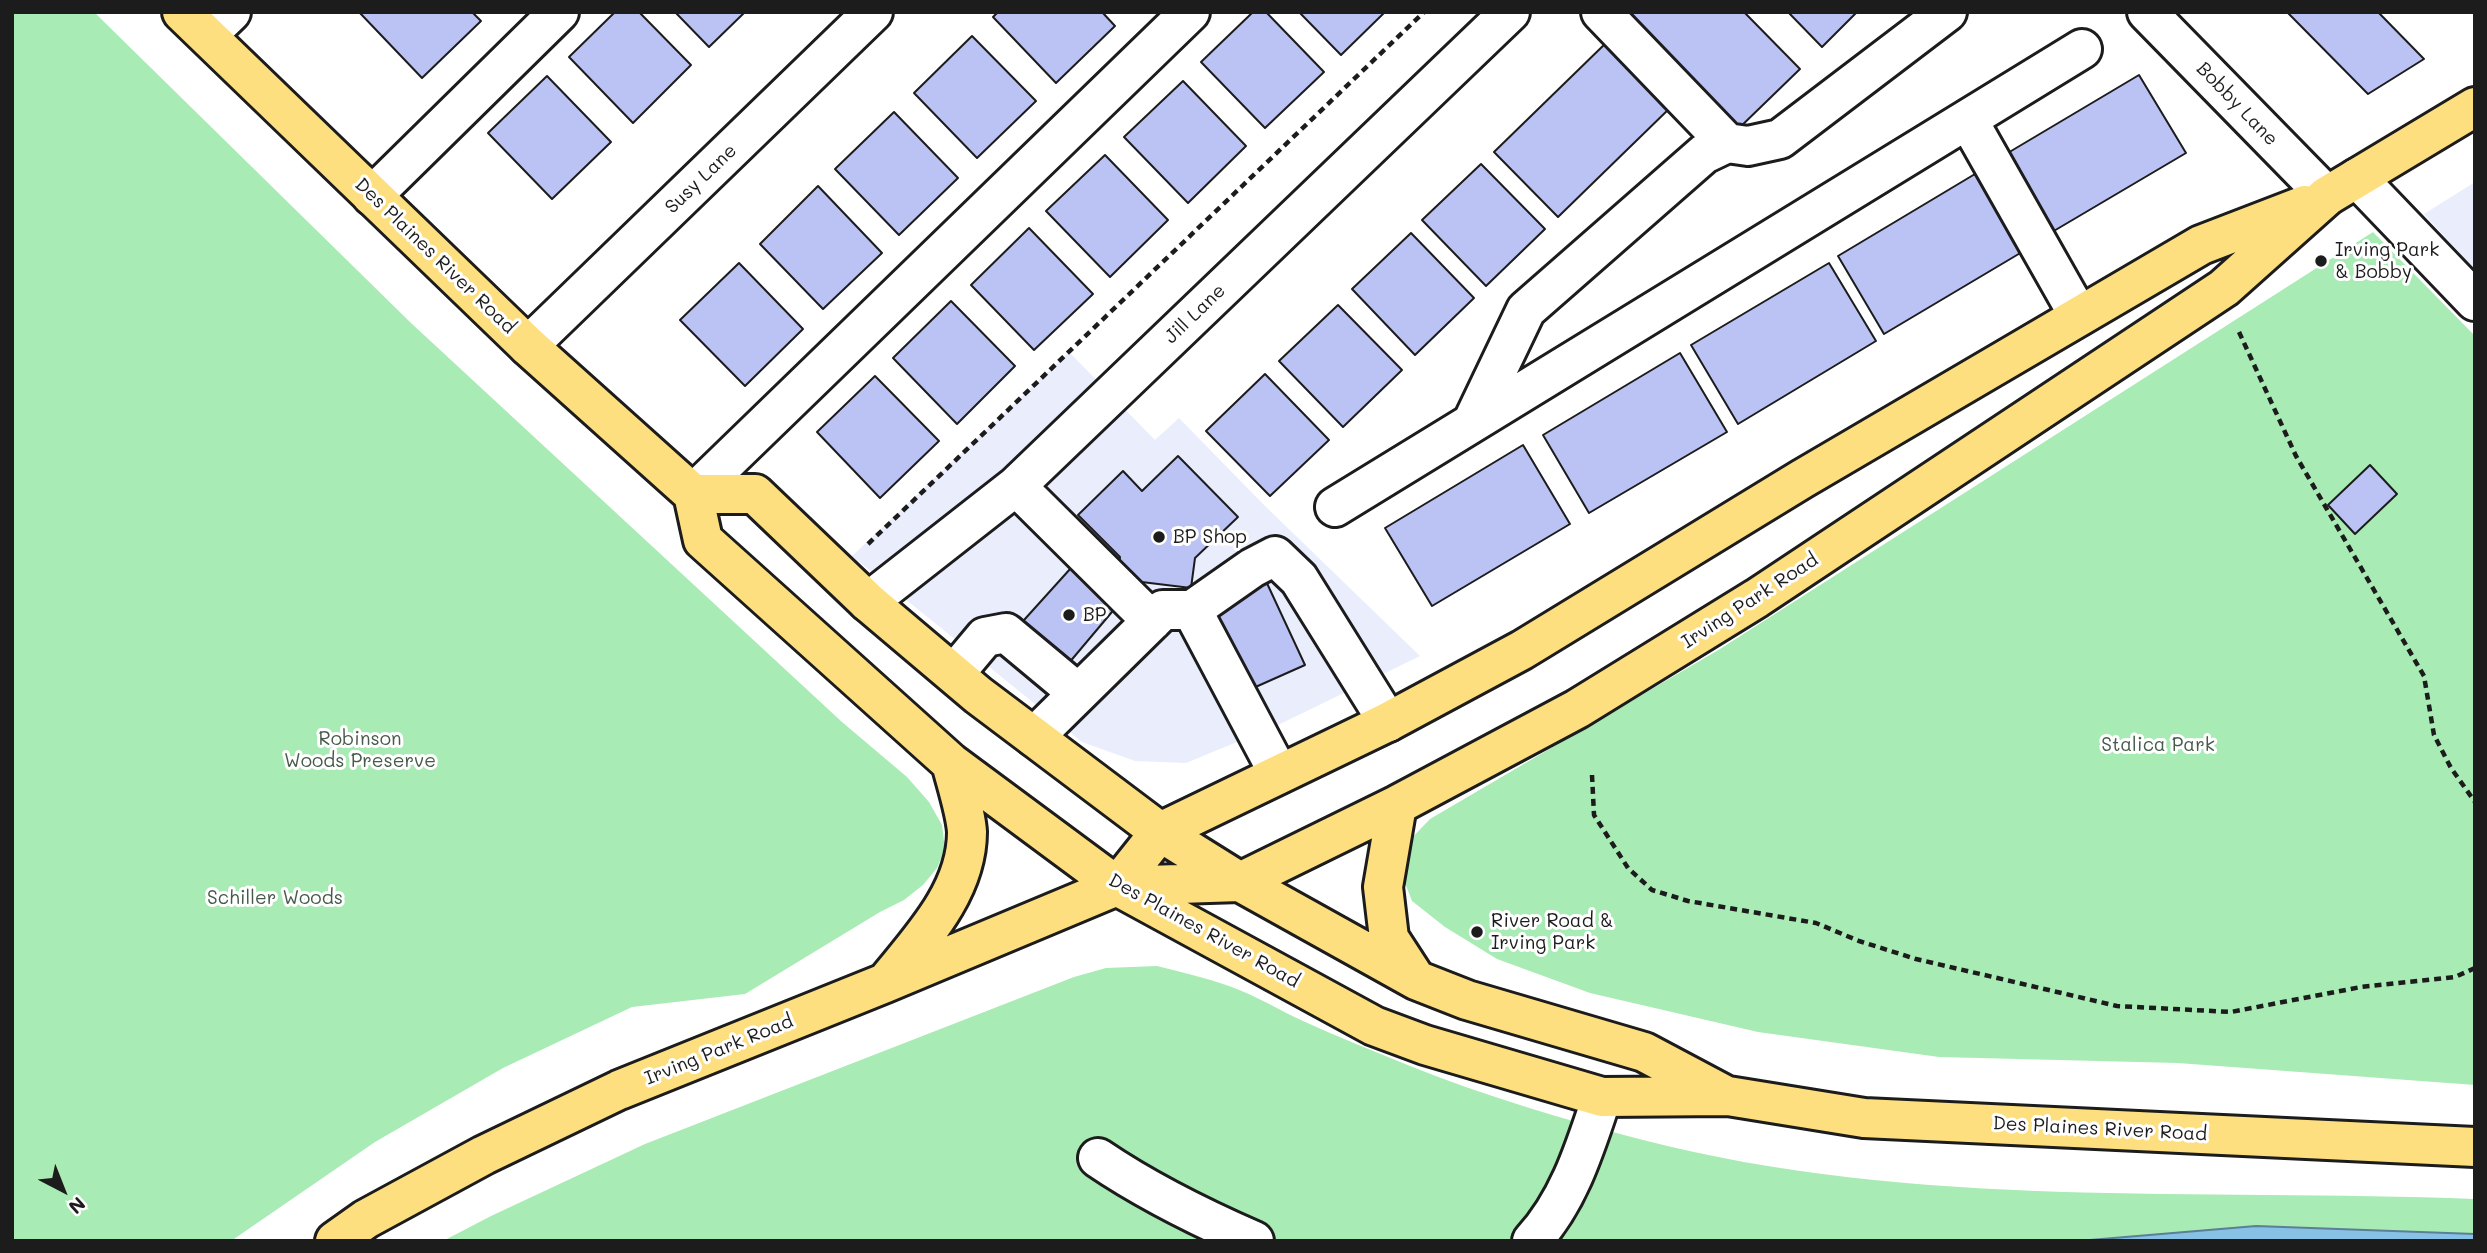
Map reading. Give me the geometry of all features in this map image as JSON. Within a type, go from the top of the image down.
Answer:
[{"type":"main road","name":"Des Plaines River Road","points":[[207,20],[372,196],[528,346],[694,494],[703,540],[951,763],[1117,886],[1374,1026],[1425,1045],[1602,1097],[1728,1096],[1864,1118],[2475,1147]]},
{"type":"main road","name":"Irving Park Road","points":[[1117,886],[1160,832],[1388,722],[1522,650],[1802,479],[2201,244],[2342,187],[2475,107]]},
{"type":"main road","name":"Irving Park Road","points":[[335,1241],[366,1219],[484,1155],[619,1090],[1117,886],[1240,882],[1398,805],[1577,709],[1757,598],[2224,288],[2342,187]]},
{"type":"main road","name":"Des Plaines River Road","points":[[694,494],[755,494],[869,602],[954,674],[1160,832],[1240,882],[1416,980],[1467,1000],[1644,1052],[1728,1096]]},
{"type":"main road","points":[[885,983],[938,918],[961,871],[967,831],[951,763]]},
{"type":"main road","points":[[1398,805],[1383,887],[1389,938],[1416,980]]},
{"type":"street","points":[[372,196],[559,12]]},
{"type":"street","name":"Susy Lane","points":[[528,346],[873,12]]},
{"type":"street","points":[[694,494],[1190,12]]},
{"type":"street","name":"Jill Lane","points":[[869,602],[1016,486],[1510,12]]},
{"type":"street","points":[[1601,12],[1727,143]]},
{"type":"street","points":[[1472,423],[1526,310],[1704,154],[1727,143],[1748,146],[1780,139],[1947,12]]},
{"type":"street","name":"Bobby Lane","points":[[2147,12],[2342,187],[2475,301]]},
{"type":"street","points":[[1335,507],[2082,49]]},
{"type":"street","points":[[1968,120],[2079,316]]},
{"type":"street","points":[[1016,486],[1152,621]]},
{"type":"street","points":[[1034,737],[1163,610],[1192,610],[1252,568],[1275,556],[1298,579],[1388,722]]},
{"type":"street","points":[[1192,610],[1279,774]]},
{"type":"street","points":[[954,674],[985,637],[1006,633],[1077,693]]},
{"type":"street","points":[[1532,1241],[1549,1223],[1569,1186],[1602,1097]]},
{"type":"street","points":[[1098,1158],[1188,1212],[1254,1241]]},
{"type":"path","points":[[867,545],[1424,12]]},
{"type":"path","points":[[2239,332],[2296,456],[2424,676],[2434,735],[2451,768],[2475,802]]},
{"type":"path","points":[[1592,775],[1594,815],[1628,868],[1652,890],[1688,901],[1815,923],[1916,959],[2117,1006],[2231,1013],[2361,987],[2455,977],[2475,968]]},
{"type":"shaded area","points":[[2475,182],[2475,270],[2424,214]]},
{"type":"shaded area","points":[[1069,352],[1155,440],[1179,418],[1265,506],[1420,656],[1278,725],[1186,763],[1135,761],[1082,742],[852,556]]},
{"type":"green space","name":"Schiller Woods","points":[[12,12],[94,12],[411,323],[842,722],[907,777],[929,802],[942,825],[945,849],[937,868],[923,885],[904,900],[745,994],[632,1007],[503,1068],[375,1142],[231,1241],[12,1241]]},
{"type":"green space","name":"Stalica Park","points":[[2373,232],[2475,336],[2475,1085],[2178,1063],[1939,1057],[1758,1032],[1590,993],[1497,959],[1445,927],[1412,901],[1400,870],[1408,842],[1430,819],[1720,649]]},
{"type":"green space","points":[[1157,966],[1239,990],[1343,1038],[1438,1077],[1496,1097],[1643,1140],[1745,1162],[1848,1177],[1952,1187],[2057,1192],[2475,1199],[2475,1234],[2256,1226],[2078,1241],[443,1241],[645,1144],[1074,977],[1106,968]]},
{"type":"water","points":[[2256,1226],[2475,1234],[2475,1241],[2078,1241]]},
{"type":"building","points":[[359,12],[472,12],[481,21],[422,78]]},
{"type":"building","points":[[615,12],[639,12],[691,65],[633,123],[569,57]]},
{"type":"building","points":[[675,12],[745,12],[709,47]]},
{"type":"building","points":[[998,12],[1102,12],[1115,26],[1056,83],[993,17]]},
{"type":"building","points":[[1253,12],[1266,12],[1324,72],[1265,128],[1201,62]]},
{"type":"building","points":[[1299,12],[1385,12],[1341,55]]},
{"type":"building","points":[[1627,12],[1744,12],[1800,69],[1735,132]]},
{"type":"building","points":[[1788,12],[1857,12],[1822,47]]},
{"type":"building","points":[[2287,12],[2378,12],[2424,59],[2368,94]]},
{"type":"building","points":[[972,36],[1036,101],[977,158],[914,93]]},
{"type":"building","points":[[1609,40],[1672,106],[1558,217],[1494,152]]},
{"type":"building","points":[[2139,75],[2186,153],[2047,235],[2001,157]]},
{"type":"building","points":[[547,76],[611,142],[552,199],[488,133]]},
{"type":"building","points":[[1183,81],[1246,146],[1188,203],[1124,137]]},
{"type":"building","points":[[894,112],[958,178],[899,235],[835,169]]},
{"type":"building","points":[[1105,155],[1168,220],[1110,277],[1046,211]]},
{"type":"building","points":[[1481,164],[1545,229],[1486,286],[1422,220]]},
{"type":"building","points":[[1975,174],[2022,252],[1884,334],[1838,256]]},
{"type":"building","points":[[818,186],[882,253],[823,309],[760,244]]},
{"type":"building","points":[[1029,228],[1093,294],[1034,350],[971,285]]},
{"type":"building","points":[[1411,233],[1474,298],[1415,355],[1352,289]]},
{"type":"building","points":[[739,263],[803,329],[745,386],[680,320]]},
{"type":"building","points":[[1829,263],[1876,341],[1738,424],[1691,345]]},
{"type":"building","points":[[951,301],[1015,366],[957,424],[893,358]]},
{"type":"building","points":[[1338,305],[1402,370],[1343,427],[1279,361]]},
{"type":"building","points":[[1680,353],[1727,432],[1589,513],[1543,435]]},
{"type":"building","points":[[1265,374],[1329,440],[1270,496],[1206,431]]},
{"type":"building","points":[[875,376],[939,441],[880,498],[817,432]]},
{"type":"building","points":[[1523,445],[1570,524],[1432,606],[1385,528]]},
{"type":"building","name":"BP Shop","points":[[1178,456],[1238,517],[1195,558],[1191,588],[1117,579],[1120,557],[1078,515],[1123,471],[1142,491]]},
{"type":"building","points":[[2370,465],[2397,494],[2355,534],[2328,505]]},
{"type":"building","name":"BP","points":[[1080,558],[1122,600],[1063,670],[1015,630]]},
{"type":"building","points":[[1265,579],[1305,665],[1251,689],[1212,606]]},
{"type":"place","name":"Irving Park & Bobby","points":[[2321,261]]},
{"type":"place","name":"BP Shop","points":[[1159,537]]},
{"type":"place","name":"BP","points":[[1069,615]]},
{"type":"place","name":"River Road & Irving Park","points":[[1477,932]]},
{"type":"park label","name":"Robinson Woods Preserve","points":[[360,750]]}]
